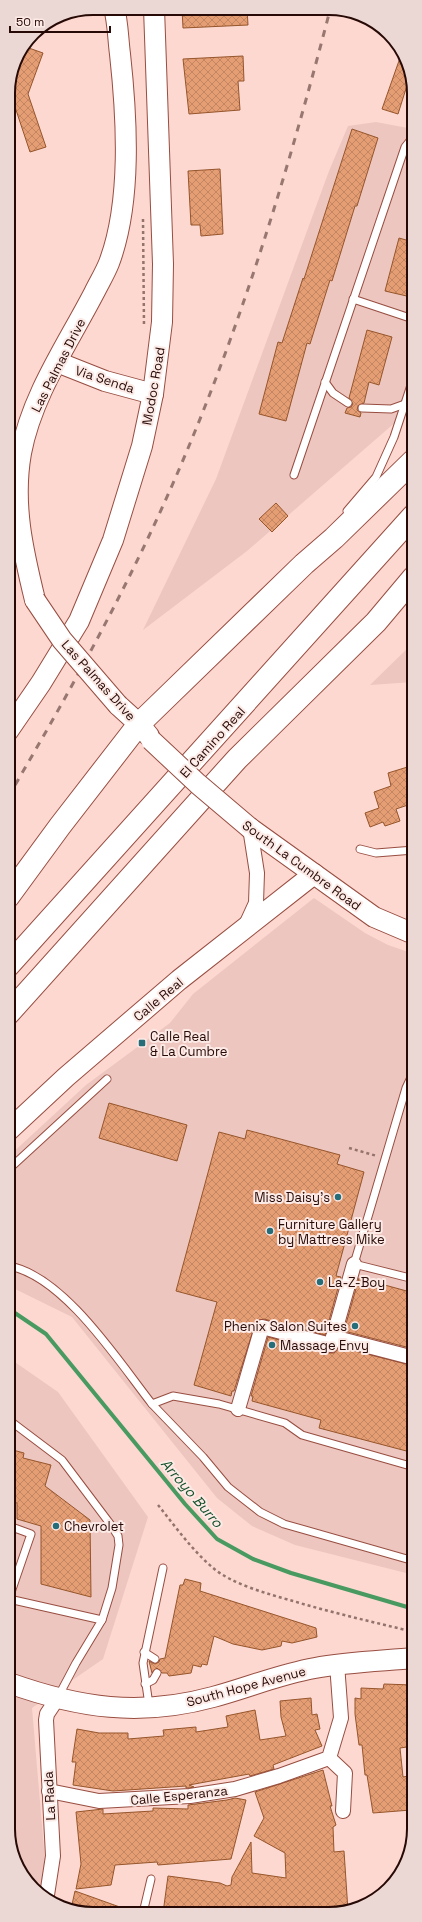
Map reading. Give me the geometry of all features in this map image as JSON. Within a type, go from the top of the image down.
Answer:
[{"type":"highway","points":[[15,887],[60,826],[145,732],[304,564],[334,538],[407,468]]},
{"type":"highway","name":"El Camino Real","points":[[15,958],[407,523]]},
{"type":"highway","points":[[376,622],[407,585]]},
{"type":"highway","points":[[15,1006],[237,759],[407,591]]},
{"type":"street","name":"Las Palmas Drive","points":[[115,15],[123,81],[125,152],[124,190],[120,223],[109,263],[35,407],[24,441],[18,479],[17,509],[21,538],[35,600],[62,640],[118,705],[198,784]]},
{"type":"street","name":"Modoc Road","points":[[15,721],[41,683],[79,621],[113,540],[142,446],[153,394],[162,322],[163,264],[154,15]]},
{"type":"street","name":"Via Senda","points":[[57,362],[105,381],[153,394]]},
{"type":"street","name":"South La Cumbre Road","points":[[198,784],[250,828],[314,874],[374,916],[407,931]]},
{"type":"street","points":[[244,929],[256,903],[257,873],[250,828]]},
{"type":"street","name":"Calle Real","points":[[15,1125],[92,1055],[179,980],[314,874]]},
{"type":"street","points":[[238,1409],[262,1327],[331,1345],[354,1264]]},
{"type":"street","points":[[333,1337],[407,1356]]},
{"type":"street","name":"South Hope Avenue","points":[[15,1685],[57,1699],[104,1707],[149,1708],[182,1704],[213,1697],[280,1675],[337,1664],[407,1659]]},
{"type":"street","points":[[337,1664],[340,1718],[330,1758],[345,1773],[343,1811]]},
{"type":"street","name":"La Rada","points":[[47,1892],[52,1856],[46,1720],[47,1714],[57,1699]]},
{"type":"street","name":"Calle Esperanza","points":[[49,1791],[99,1801],[190,1796],[235,1789],[330,1758]]},
{"type":"lane","points":[[294,475],[353,299],[407,145]]},
{"type":"lane","points":[[353,299],[407,317]]},
{"type":"lane","points":[[325,382],[333,393],[348,404]]},
{"type":"lane","points":[[334,538],[342,517],[376,477],[394,437],[407,398]]},
{"type":"lane","points":[[362,408],[392,409],[405,404]]},
{"type":"lane","points":[[360,849],[376,853],[407,851]]},
{"type":"lane","points":[[15,1163],[107,1079]]},
{"type":"lane","points":[[407,1086],[354,1264],[407,1277]]},
{"type":"lane","points":[[15,1269],[30,1274],[51,1287],[72,1304],[152,1404],[203,1457],[228,1486],[260,1512],[284,1524],[407,1559]]},
{"type":"lane","points":[[152,1404],[173,1396],[238,1409],[285,1423],[302,1435],[407,1465]]},
{"type":"lane","points":[[15,1425],[62,1460],[118,1536],[119,1545],[112,1588],[102,1620],[76,1663],[57,1699]]},
{"type":"lane","points":[[15,1528],[31,1534],[15,1581]]},
{"type":"lane","points":[[149,1708],[142,1663],[163,1568]]},
{"type":"lane","points":[[15,1600],[102,1620]]},
{"type":"lane","points":[[144,1652],[155,1659]]},
{"type":"lane","points":[[145,1684],[153,1680],[157,1673]]},
{"type":"lane","points":[[144,1907],[151,1879]]},
{"type":"path","points":[[350,1148],[385,1158]]},
{"type":"path","points":[[158,1505],[197,1552],[213,1568],[244,1585],[348,1617],[407,1630]]},
{"type":"shaded area","points":[[376,122],[407,128],[407,412],[247,551],[143,630],[216,479],[329,171],[348,126]]},
{"type":"shaded area","points":[[407,649],[407,682],[370,685]]},
{"type":"shaded area","points":[[314,898],[365,933],[388,945],[407,952],[407,1573],[295,1545],[252,1526],[217,1498],[72,1317],[15,1289],[15,1151],[86,1085],[170,1023],[193,994]]},
{"type":"shaded area","points":[[15,1362],[58,1392],[148,1517],[103,1659],[32,1708],[48,1892],[34,1880],[21,1859],[15,1829]]},
{"type":"building","points":[[182,15],[247,15],[248,25],[183,28]]},
{"type":"building","points":[[30,48],[43,53],[28,94],[46,147],[30,152],[15,107],[15,88],[18,73],[21,63]]},
{"type":"building","points":[[243,56],[244,81],[238,81],[240,110],[189,114],[183,59]]},
{"type":"building","points":[[399,60],[403,68],[406,87],[398,114],[382,109]]},
{"type":"building","points":[[352,129],[378,138],[357,206],[355,206],[332,281],[330,280],[310,344],[307,343],[286,421],[259,414],[278,342],[282,343]]},
{"type":"building","points":[[220,169],[223,234],[201,236],[200,225],[191,225],[188,171]]},
{"type":"building","points":[[399,238],[407,240],[407,296],[385,291]]},
{"type":"building","points":[[367,330],[392,337],[379,385],[369,382],[364,403],[358,406],[357,410],[361,413],[360,417],[345,413],[347,408],[351,407],[353,404],[349,398]]},
{"type":"building","points":[[276,503],[288,516],[272,532],[259,519]]},
{"type":"building","points":[[407,767],[407,805],[396,809],[400,821],[385,826],[383,822],[370,827],[365,813],[379,808],[374,792],[391,786],[388,773]]},
{"type":"building","points":[[109,1103],[187,1125],[177,1161],[99,1138]]},
{"type":"building","name":"Furniture Gallery by Mattress Mike","points":[[247,1130],[340,1155],[337,1164],[364,1172],[336,1276],[341,1277],[325,1335],[264,1319],[256,1321],[234,1391],[232,1391],[231,1396],[194,1385],[217,1302],[176,1291],[219,1132],[245,1139]]},
{"type":"building","points":[[359,1278],[407,1291],[407,1347],[344,1331]]},
{"type":"building","points":[[268,1337],[329,1353],[334,1353],[339,1347],[407,1364],[407,1451],[319,1428],[321,1420],[252,1401],[253,1396],[251,1396]]},
{"type":"building","points":[[15,1451],[24,1453],[23,1458],[51,1465],[45,1486],[90,1520],[91,1597],[41,1584],[41,1526],[17,1519],[17,1503],[15,1502]]},
{"type":"building","points":[[185,1579],[201,1583],[200,1591],[316,1628],[317,1637],[292,1643],[282,1641],[281,1646],[262,1650],[233,1644],[214,1636],[207,1665],[202,1664],[201,1667],[193,1665],[191,1673],[169,1676],[167,1673],[162,1673],[157,1668],[152,1673],[149,1661],[155,1664],[159,1662],[160,1659],[165,1658],[180,1585],[183,1585]]},
{"type":"building","points":[[384,1684],[407,1685],[407,1747],[400,1748],[403,1777],[407,1776],[407,1810],[373,1813],[367,1775],[365,1775],[362,1745],[359,1745],[355,1714],[355,1698],[361,1699],[361,1688],[383,1689]]},
{"type":"building","points":[[311,1698],[312,1715],[317,1714],[320,1729],[315,1730],[322,1746],[273,1765],[274,1769],[250,1776],[249,1774],[189,1785],[194,1787],[189,1788],[186,1788],[186,1786],[113,1791],[73,1785],[76,1762],[72,1762],[77,1729],[99,1733],[128,1733],[128,1739],[164,1736],[163,1730],[196,1727],[196,1732],[228,1727],[226,1716],[255,1710],[260,1740],[286,1736],[281,1717],[280,1701]]},
{"type":"building","points":[[323,1770],[332,1806],[330,1806],[336,1825],[333,1827],[334,1852],[344,1851],[348,1904],[329,1907],[164,1907],[168,1876],[220,1883],[227,1886],[231,1885],[232,1877],[251,1842],[252,1873],[286,1878],[285,1853],[254,1836],[264,1818],[255,1792]]},
{"type":"building","points":[[235,1798],[246,1800],[231,1859],[158,1865],[157,1862],[115,1865],[111,1885],[76,1889],[81,1864],[76,1812],[103,1809],[103,1814],[153,1811],[153,1808],[188,1809],[188,1805]]},
{"type":"building","points":[[75,1891],[120,1907],[93,1907],[72,1904]]},
{"type":"waterway","name":"Arroyo Burro","points":[[15,1313],[46,1334],[185,1504],[217,1539],[253,1559],[291,1573],[407,1607]]},
{"type":"railway","points":[[15,785],[67,695],[122,592],[156,521],[209,396],[255,269],[295,140],[329,15]]},
{"type":"place","name":"Calle Real & La Cumbre","points":[[142,1043]]},
{"type":"place","name":"Miss Daisy's","points":[[338,1197]]},
{"type":"place","name":"Furniture Gallery by Mattress Mike","points":[[270,1231]]},
{"type":"place","name":"La-Z-Boy","points":[[320,1282]]},
{"type":"place","name":"Phenix Salon Suites","points":[[355,1326]]},
{"type":"place","name":"Massage Envy","points":[[272,1345]]},
{"type":"place","name":"Chevrolet","points":[[56,1526]]}]
